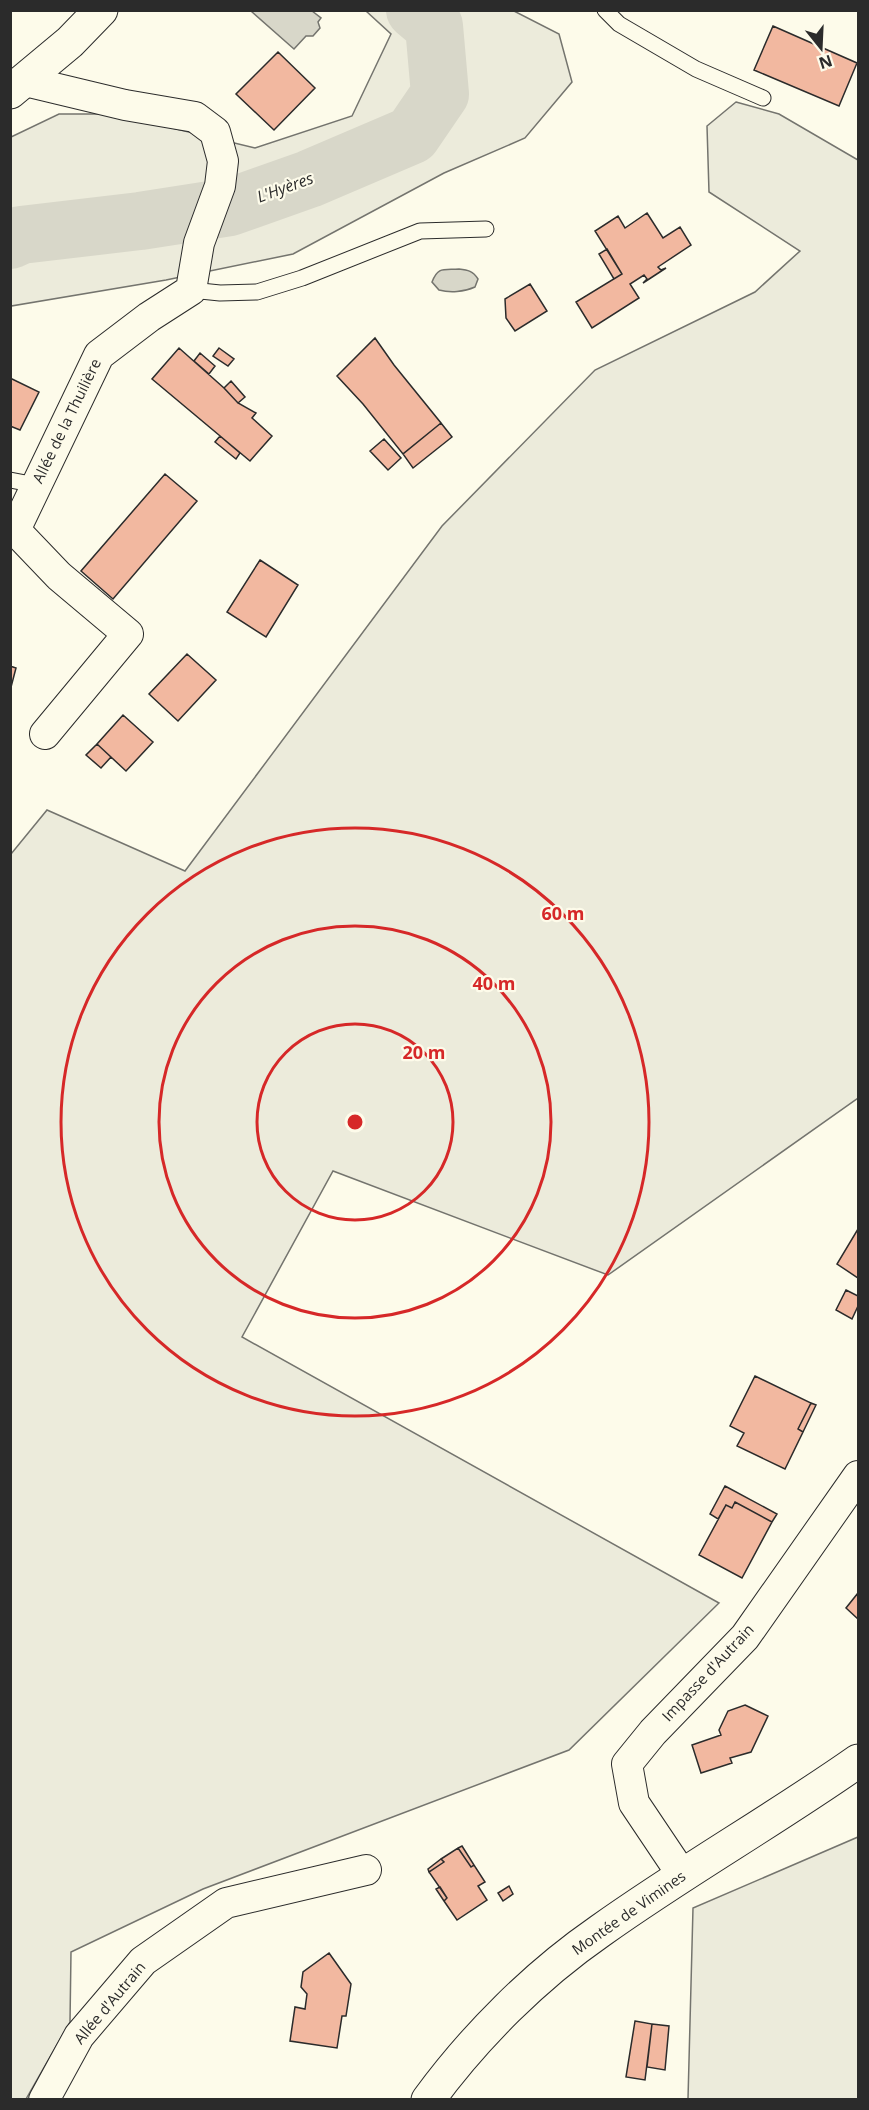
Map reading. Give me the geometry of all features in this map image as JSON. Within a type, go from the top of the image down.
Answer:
[{"type":"street","points":[[18,87],[101,10]]},
{"type":"street","points":[[18,87],[195,117],[215,132],[223,161],[220,186],[199,243],[190,290]]},
{"type":"street","name":"Allée de la Thuilière","points":[[45,734],[128,633],[59,576],[15,530],[23,483],[99,355],[190,290]]},
{"type":"street","name":"Impasse d'Autrain","points":[[683,1876],[634,1803],[627,1764],[653,1732],[746,1637],[858,1476]]},
{"type":"street","name":"Montée de Vimines","points":[[428,2100],[439,2084],[492,2025],[544,1975],[599,1931],[858,1761]]},
{"type":"street","name":"Allée d'Autrain","points":[[44,2100],[79,2036],[143,1961],[226,1903],[366,1870]]},
{"type":"lane","points":[[605,10],[619,24],[696,69],[763,98]]},
{"type":"lane","points":[[190,290],[220,293],[256,292],[302,278],[420,231],[486,229]]},
{"type":"shaded area","points":[[251,11],[312,11],[321,18],[318,22],[320,28],[313,36],[306,36],[294,49]]},
{"type":"shaded area","points":[[366,11],[514,11],[559,34],[572,82],[525,138],[444,173],[293,254],[166,280],[11,306],[11,137],[59,114],[114,114],[255,148],[352,116],[391,34]]},
{"type":"shaded area","points":[[736,102],[779,114],[858,160],[858,1098],[608,1275],[333,1171],[242,1337],[719,1603],[569,1750],[203,1889],[71,1952],[70,2022],[26,2099],[11,2100],[11,854],[47,810],[185,871],[442,526],[595,370],[755,292],[800,251],[709,192],[707,126]]},
{"type":"shaded area","points":[[459,269],[470,271],[476,276],[478,279],[475,287],[448,292],[439,290],[432,282],[439,271]]},
{"type":"shaded area","points":[[858,1837],[858,2099],[688,2099],[693,1908]]},
{"type":"building","points":[[773,26],[857,63],[839,106],[754,70]]},
{"type":"building","points":[[278,52],[315,88],[274,130],[236,94]]},
{"type":"building","points":[[647,213],[663,238],[680,227],[691,245],[658,267],[661,270],[666,268],[643,283],[647,279],[644,275],[630,284],[639,298],[592,328],[576,302],[622,274],[595,231],[618,216],[625,228]]},
{"type":"building","points":[[607,249],[622,274],[614,279],[599,254]]},
{"type":"building","points":[[530,284],[547,311],[515,331],[506,318],[505,299]]},
{"type":"building","points":[[375,338],[441,423],[403,454],[337,376]]},
{"type":"building","points":[[179,348],[238,403],[256,413],[252,418],[272,436],[250,461],[152,379]]},
{"type":"building","points":[[219,348],[234,359],[228,366],[213,356]]},
{"type":"building","points":[[200,353],[215,366],[209,374],[194,361]]},
{"type":"building","points":[[10,378],[39,392],[20,430],[10,426]]},
{"type":"building","points":[[231,381],[245,397],[238,403],[224,388]]},
{"type":"building","points":[[441,423],[452,437],[413,468],[403,454]]},
{"type":"building","points":[[220,436],[240,453],[236,459],[215,442]]},
{"type":"building","points":[[384,439],[401,458],[388,470],[370,451]]},
{"type":"building","points":[[165,474],[197,501],[113,599],[81,571]]},
{"type":"building","points":[[260,560],[298,585],[266,637],[227,612]]},
{"type":"building","points":[[187,654],[216,680],[178,721],[149,694]]},
{"type":"building","points":[[10,666],[16,668],[10,691]]},
{"type":"building","points":[[123,715],[153,742],[126,771],[97,744]]},
{"type":"building","points":[[97,744],[111,757],[101,768],[86,755]]},
{"type":"building","points":[[858,1229],[858,1278],[837,1264]]},
{"type":"building","points":[[846,1290],[858,1296],[858,1306],[852,1319],[836,1310]]},
{"type":"building","points":[[755,1376],[811,1403],[798,1429],[803,1432],[785,1469],[737,1446],[744,1433],[730,1426]]},
{"type":"building","points":[[811,1403],[816,1405],[803,1432],[798,1429]]},
{"type":"building","points":[[725,1486],[777,1514],[772,1522],[735,1502],[732,1508],[726,1505],[718,1519],[710,1514]]},
{"type":"building","points":[[735,1502],[772,1522],[742,1578],[699,1555],[726,1505],[732,1508]]},
{"type":"building","points":[[858,1593],[858,1619],[846,1608]]},
{"type":"building","points":[[745,1705],[768,1716],[751,1752],[730,1758],[732,1763],[701,1773],[692,1745],[721,1735],[719,1730],[728,1711]]},
{"type":"building","points":[[462,1846],[474,1865],[471,1867],[458,1848]]},
{"type":"building","points":[[458,1848],[471,1867],[474,1865],[485,1882],[478,1886],[487,1900],[457,1920],[444,1901],[447,1898],[429,1872],[444,1862],[441,1859]]},
{"type":"building","points":[[441,1859],[444,1862],[429,1872],[428,1869]]},
{"type":"building","points":[[509,1886],[513,1894],[503,1901],[498,1893]]},
{"type":"building","points":[[440,1887],[447,1898],[444,1901],[436,1889]]},
{"type":"building","points":[[329,1953],[351,1984],[346,2016],[342,2016],[337,2048],[290,2041],[295,2007],[305,2009],[307,1994],[301,1987],[303,1972]]},
{"type":"building","points":[[635,2021],[652,2024],[645,2080],[626,2077]]},
{"type":"building","points":[[652,2024],[669,2026],[665,2070],[647,2067]]},
{"type":"waterway","name":"L'Hyères","points":[[10,240],[21,235],[140,221],[230,207],[309,179],[412,135],[440,94],[434,26],[415,10]]}]
